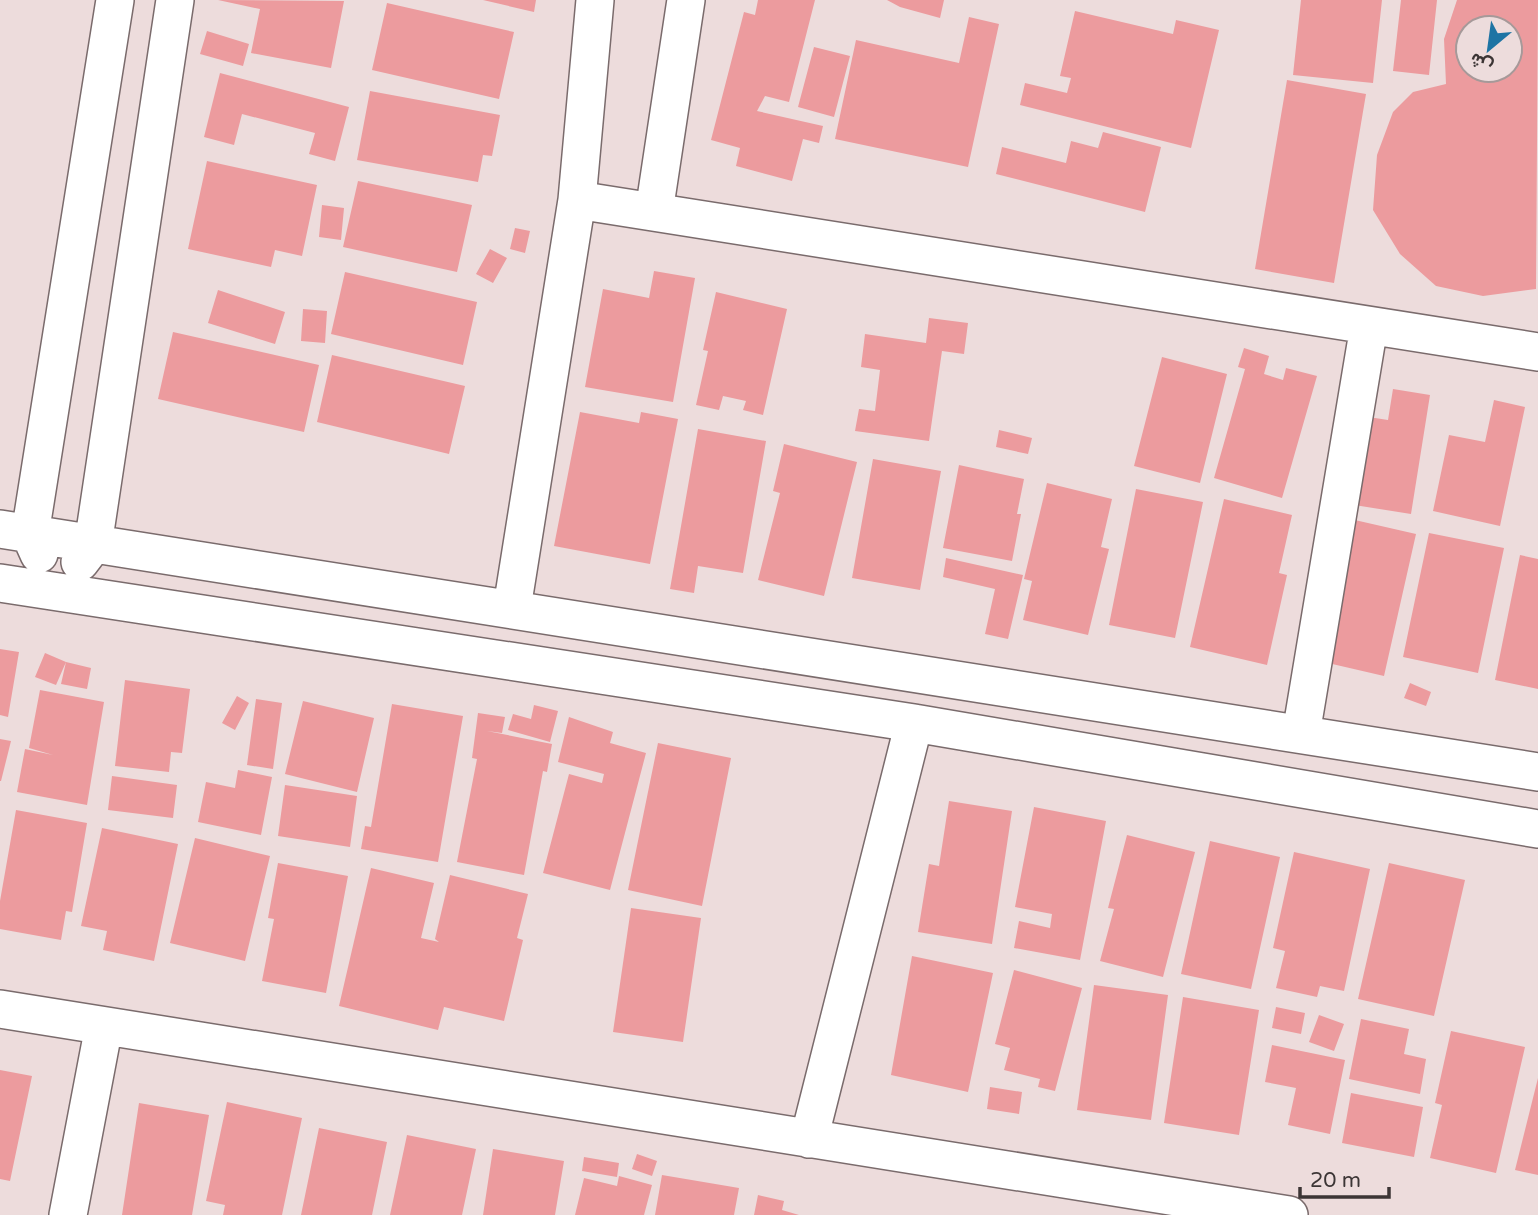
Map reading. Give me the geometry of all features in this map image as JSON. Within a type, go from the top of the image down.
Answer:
[{"type":"street","points":[[58,592],[15,531],[115,0]]},
{"type":"street","points":[[58,592],[93,545],[175,0]]},
{"type":"street","points":[[512,608],[577,200],[594,0]]},
{"type":"street","points":[[654,212],[686,0]]},
{"type":"street","points":[[577,200],[1538,352]]},
{"type":"street","points":[[1301,734],[1369,326]]},
{"type":"street","points":[[15,531],[1538,772]]},
{"type":"street","points":[[0,583],[914,723],[1538,829]]},
{"type":"street","points":[[809,1139],[914,723]]},
{"type":"street","points":[[0,1009],[1289,1215]]},
{"type":"street","points":[[68,1215],[104,1026]]},
{"type":"building","points":[[218,0],[344,1],[331,68],[251,53],[260,9]]},
{"type":"building","points":[[483,0],[536,0],[534,12]]},
{"type":"building","points":[[758,0],[815,0],[789,102],[765,96],[757,111],[823,126],[819,143],[803,139],[792,181],[736,166],[740,148],[711,140],[744,12],[755,15]]},
{"type":"building","points":[[887,0],[944,0],[940,18],[900,7]]},
{"type":"building","points":[[1301,0],[1382,0],[1373,83],[1293,75]]},
{"type":"building","points":[[1401,0],[1437,0],[1429,75],[1393,71]]},
{"type":"building","points":[[1457,0],[1538,0],[1536,289],[1483,296],[1436,286],[1400,254],[1373,210],[1377,155],[1393,112],[1413,92],[1446,84],[1444,39]]},
{"type":"building","points":[[387,3],[514,32],[499,99],[372,70]]},
{"type":"building","points":[[1075,11],[1173,34],[1176,20],[1219,30],[1191,148],[1020,105],[1025,83],[1067,93],[1071,78],[1060,76]]},
{"type":"building","points":[[969,17],[999,24],[968,167],[835,139],[856,40],[959,63]]},
{"type":"building","points":[[207,31],[249,44],[243,66],[200,54]]},
{"type":"building","points":[[814,47],[850,56],[834,117],[798,107]]},
{"type":"building","points":[[220,73],[349,107],[335,161],[309,154],[315,133],[242,114],[234,145],[204,137]]},
{"type":"building","points":[[1287,80],[1366,94],[1334,283],[1255,269]]},
{"type":"building","points":[[370,91],[500,115],[492,156],[483,155],[478,182],[357,160]]},
{"type":"building","points":[[1103,132],[1161,147],[1145,212],[996,174],[1002,147],[1066,163],[1071,141],[1098,148]]},
{"type":"building","points":[[207,161],[317,185],[302,256],[275,250],[271,267],[188,249]]},
{"type":"building","points":[[358,181],[472,205],[457,272],[343,247]]},
{"type":"building","points":[[322,205],[344,208],[341,240],[319,237]]},
{"type":"building","points":[[515,228],[530,231],[525,253],[510,249]]},
{"type":"building","points":[[490,249],[507,258],[493,283],[476,274]]},
{"type":"building","points":[[654,271],[695,278],[673,402],[585,387],[603,289],[649,298]]},
{"type":"building","points":[[345,272],[477,302],[463,365],[331,334]]},
{"type":"building","points":[[218,290],[285,312],[275,344],[208,323]]},
{"type":"building","points":[[716,292],[787,309],[763,415],[743,410],[746,401],[723,396],[719,410],[696,405],[708,351],[703,350]]},
{"type":"building","points":[[303,309],[327,311],[325,343],[301,341]]},
{"type":"building","points":[[929,318],[968,323],[964,354],[942,351],[929,441],[855,431],[859,409],[875,411],[880,370],[861,367],[865,334],[926,343]]},
{"type":"building","points":[[173,332],[319,365],[304,432],[158,399]]},
{"type":"building","points":[[1244,348],[1269,356],[1264,374],[1283,380],[1286,368],[1317,376],[1282,498],[1214,478],[1245,369],[1238,367]]},
{"type":"building","points":[[332,355],[465,386],[449,454],[317,422]]},
{"type":"building","points":[[1162,357],[1227,374],[1200,483],[1134,466]]},
{"type":"building","points":[[1393,389],[1430,395],[1411,514],[1348,504],[1362,416],[1388,420]]},
{"type":"building","points":[[1494,400],[1525,407],[1500,526],[1433,511],[1449,435],[1485,442]]},
{"type":"building","points":[[580,412],[639,423],[641,412],[678,419],[650,564],[554,546]]},
{"type":"building","points":[[698,429],[766,441],[743,573],[698,566],[694,593],[670,589]]},
{"type":"building","points":[[999,430],[1032,438],[1028,454],[996,447]]},
{"type":"building","points":[[784,444],[857,462],[824,596],[758,580],[780,493],[773,491]]},
{"type":"building","points":[[873,459],[941,471],[920,590],[852,578]]},
{"type":"building","points":[[959,465],[1024,479],[1012,561],[943,548]]},
{"type":"building","points":[[1047,483],[1112,499],[1101,547],[1109,549],[1088,635],[1023,620],[1032,581],[1024,579]]},
{"type":"building","points":[[1136,489],[1203,502],[1175,638],[1109,625]]},
{"type":"building","points":[[1224,499],[1292,515],[1279,573],[1287,575],[1267,665],[1190,647]]},
{"type":"building","points":[[1346,518],[1416,534],[1384,676],[1315,660]]},
{"type":"building","points":[[1429,533],[1504,548],[1478,673],[1403,657]]},
{"type":"building","points":[[1520,555],[1538,559],[1538,689],[1495,680]]},
{"type":"building","points":[[946,558],[1023,575],[1008,639],[985,634],[995,589],[943,577]]},
{"type":"building","points":[[0,649],[19,652],[8,717],[0,715]]},
{"type":"building","points":[[45,653],[66,662],[56,685],[35,677]]},
{"type":"building","points":[[66,662],[91,668],[87,689],[61,684]]},
{"type":"building","points":[[125,680],[190,689],[182,753],[171,752],[169,772],[115,766]]},
{"type":"building","points":[[1410,683],[1431,692],[1426,706],[1404,698]]},
{"type":"building","points":[[40,690],[104,702],[87,805],[17,792],[25,749],[53,755],[29,748]]},
{"type":"building","points":[[237,696],[249,703],[235,730],[222,723]]},
{"type":"building","points":[[256,699],[282,703],[273,769],[247,765]]},
{"type":"building","points":[[303,701],[374,718],[357,792],[285,774]]},
{"type":"building","points":[[392,704],[463,716],[438,862],[361,849],[365,826],[371,827]]},
{"type":"building","points":[[534,705],[558,711],[550,742],[508,730],[513,714],[531,719]]},
{"type":"building","points":[[478,713],[505,717],[502,733],[487,731],[552,744],[547,772],[543,771],[524,875],[457,862],[477,759],[472,758]]},
{"type":"building","points":[[569,717],[613,732],[610,743],[646,753],[610,890],[543,873],[569,774],[602,783],[604,774],[558,762]]},
{"type":"building","points":[[0,739],[11,741],[1,781],[0,781]]},
{"type":"building","points":[[658,743],[731,758],[702,906],[628,890]]},
{"type":"building","points":[[238,770],[272,777],[261,835],[198,822],[206,782],[235,788]]},
{"type":"building","points":[[112,776],[177,785],[173,818],[108,810]]},
{"type":"building","points":[[285,785],[357,796],[350,847],[278,836]]},
{"type":"building","points":[[949,801],[1012,811],[992,944],[918,932],[929,864],[939,866]]},
{"type":"building","points":[[1034,807],[1106,821],[1080,960],[1014,948],[1019,921],[1050,928],[1052,914],[1015,907]]},
{"type":"building","points":[[16,810],[87,823],[72,912],[66,911],[61,940],[0,929],[0,901]]},
{"type":"building","points":[[102,828],[178,844],[154,961],[103,950],[107,931],[81,926]]},
{"type":"building","points":[[1127,835],[1195,852],[1163,977],[1100,961],[1114,909],[1108,908]]},
{"type":"building","points":[[195,838],[270,856],[245,961],[170,943]]},
{"type":"building","points":[[1210,841],[1280,857],[1251,989],[1181,974]]},
{"type":"building","points":[[1294,852],[1370,869],[1344,991],[1320,986],[1317,997],[1276,988],[1285,951],[1273,948]]},
{"type":"building","points":[[278,863],[348,876],[326,993],[262,981],[274,919],[268,918]]},
{"type":"building","points":[[1389,863],[1465,880],[1434,1016],[1358,999]]},
{"type":"building","points":[[371,868],[434,883],[421,938],[439,942],[435,939],[450,875],[528,894],[517,938],[523,940],[504,1021],[444,1007],[438,1030],[339,1006]]},
{"type":"building","points":[[631,908],[701,918],[683,1042],[613,1032]]},
{"type":"building","points":[[912,956],[993,973],[968,1092],[891,1075]]},
{"type":"building","points":[[1014,970],[1082,988],[1055,1091],[1038,1087],[1040,1079],[1004,1070],[1010,1048],[995,1044]]},
{"type":"building","points":[[1094,985],[1168,995],[1151,1120],[1077,1110]]},
{"type":"building","points":[[1183,997],[1259,1010],[1239,1135],[1164,1123]]},
{"type":"building","points":[[1276,1007],[1305,1013],[1301,1034],[1272,1028]]},
{"type":"building","points":[[1319,1015],[1344,1024],[1334,1051],[1309,1042]]},
{"type":"building","points":[[1361,1019],[1409,1029],[1404,1054],[1426,1059],[1420,1094],[1349,1079]]},
{"type":"building","points":[[1451,1031],[1525,1047],[1496,1173],[1430,1158],[1442,1105],[1435,1103]]},
{"type":"building","points":[[1272,1045],[1345,1060],[1330,1134],[1288,1125],[1296,1088],[1265,1082]]},
{"type":"building","points":[[0,1070],[32,1076],[10,1181],[0,1179]]},
{"type":"building","points":[[1538,1078],[1538,1175],[1515,1170]]},
{"type":"building","points":[[990,1087],[1022,1092],[1019,1114],[987,1109]]},
{"type":"building","points":[[1351,1093],[1423,1107],[1414,1157],[1342,1143]]},
{"type":"building","points":[[227,1102],[302,1118],[282,1215],[223,1215],[225,1205],[206,1201]]},
{"type":"building","points":[[139,1103],[209,1115],[192,1215],[122,1215]]},
{"type":"building","points":[[319,1128],[387,1142],[372,1215],[301,1215]]},
{"type":"building","points":[[407,1135],[476,1149],[462,1215],[390,1215]]},
{"type":"building","points":[[493,1149],[564,1161],[555,1215],[483,1215]]},
{"type":"building","points":[[637,1154],[657,1161],[652,1176],[632,1169]]},
{"type":"building","points":[[584,1157],[619,1163],[617,1177],[582,1171]]},
{"type":"building","points":[[662,1175],[739,1188],[734,1215],[655,1215]]},
{"type":"building","points":[[619,1176],[652,1185],[644,1215],[575,1215],[584,1178],[617,1186]]},
{"type":"building","points":[[758,1195],[784,1201],[782,1210],[799,1215],[754,1215]]}]
